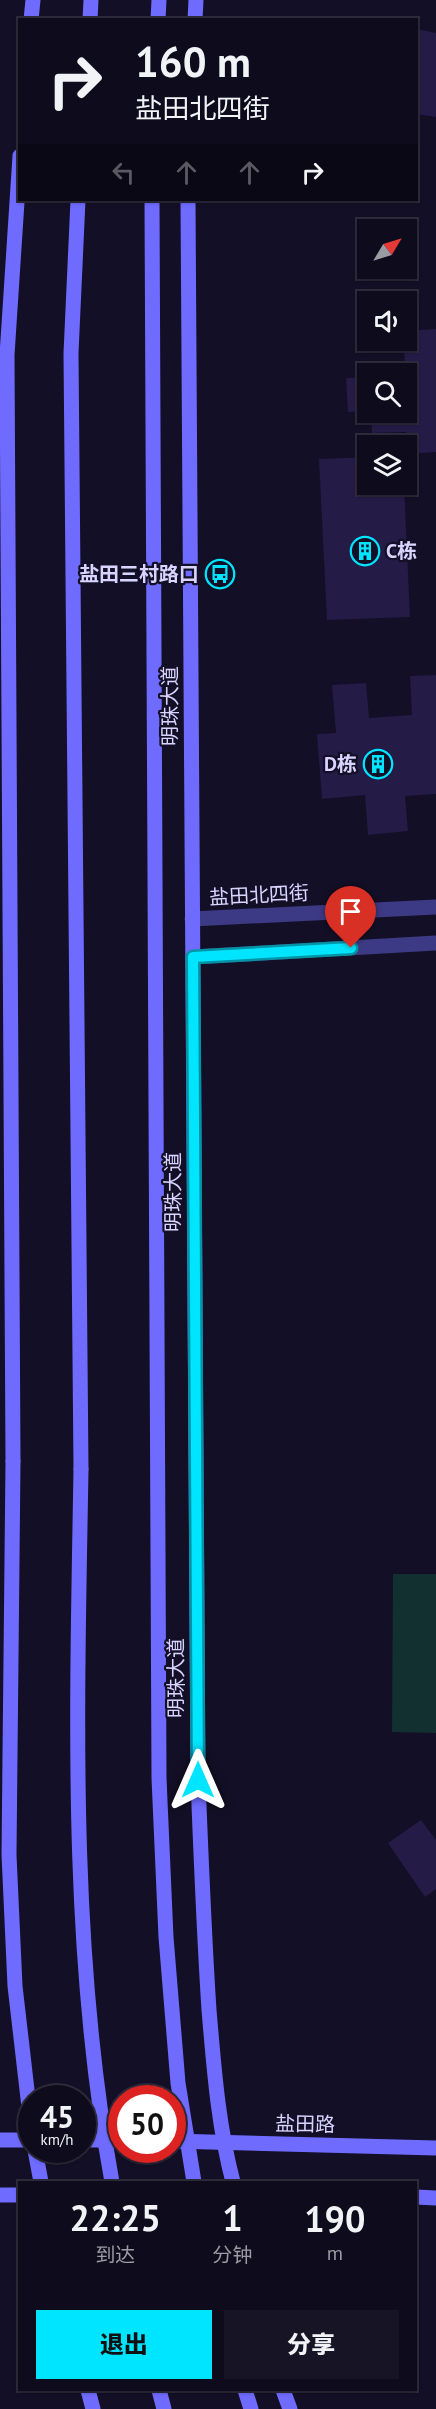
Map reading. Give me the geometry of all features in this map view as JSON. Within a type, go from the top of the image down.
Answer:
[{"type":"street","points":[[31,18],[33,0]]},
{"type":"street","points":[[90,18],[92,0]]},
{"type":"street","points":[[158,18],[159,0]]},
{"type":"street","points":[[195,18],[196,0]]},
{"type":"street","points":[[18,187],[7,355],[13,1461],[9,1855],[15,1986],[26,2085]]},
{"type":"street","points":[[78,201],[71,353],[81,1469],[77,1730],[79,1859],[86,1989],[101,2121],[112,2181]]},
{"type":"street","name":"明珠大道","points":[[152,201],[159,1778],[166,1937],[178,2085]]},
{"type":"street","name":"明珠大道","points":[[188,201],[198,1780],[204,1938],[215,2083],[223,2143],[233,2181]]},
{"type":"street","name":"盐田北四街","points":[[192,919],[436,907]]},
{"type":"street","points":[[193,957],[436,943]]},
{"type":"street","points":[[0,2140],[18,2140]]},
{"type":"street","name":"盐田路","points":[[186,2141],[436,2148]]},
{"type":"street","name":"明珠大道","points":[[186,2159],[194,2181]]},
{"type":"street","points":[[37,2163],[41,2181]]},
{"type":"street","points":[[0,2194],[18,2194]]},
{"type":"street","points":[[417,2197],[436,2198]]},
{"type":"street","points":[[88,2391],[93,2409]]},
{"type":"street","points":[[159,2391],[164,2409]]},
{"type":"street","points":[[245,2391],[251,2409]]},
{"type":"street","points":[[284,2391],[290,2409]]},
{"type":"green space","points":[[393,1574],[436,1574],[436,1733],[392,1732]]},
{"type":"building","points":[[418,29],[436,33],[436,117],[418,114]]},
{"type":"building","points":[[436,329],[436,452],[417,453],[417,435],[406,435],[406,432],[372,433],[372,423],[417,423],[417,363],[405,363],[404,351],[417,351],[417,330]]},
{"type":"building","points":[[346,378],[357,378],[357,412],[348,412]]},
{"type":"building","name":"C栋","points":[[357,457],[357,495],[404,495],[410,617],[327,620],[319,459]]},
{"type":"building","name":"D栋","points":[[436,675],[436,794],[405,796],[408,831],[368,835],[365,795],[322,799],[317,734],[336,733],[332,685],[366,683],[369,718],[412,715],[410,676]]},
{"type":"building","points":[[421,1820],[436,1840],[436,1889],[425,1897],[388,1843]]},
{"type":"place","name":"C栋","points":[[365,551]]},
{"type":"place","name":"盐田三村路口","points":[[220,574]]},
{"type":"place","name":"D栋","points":[[378,764]]},
{"type":"route","points":[[198,1780],[193,957],[351,948]]}]
